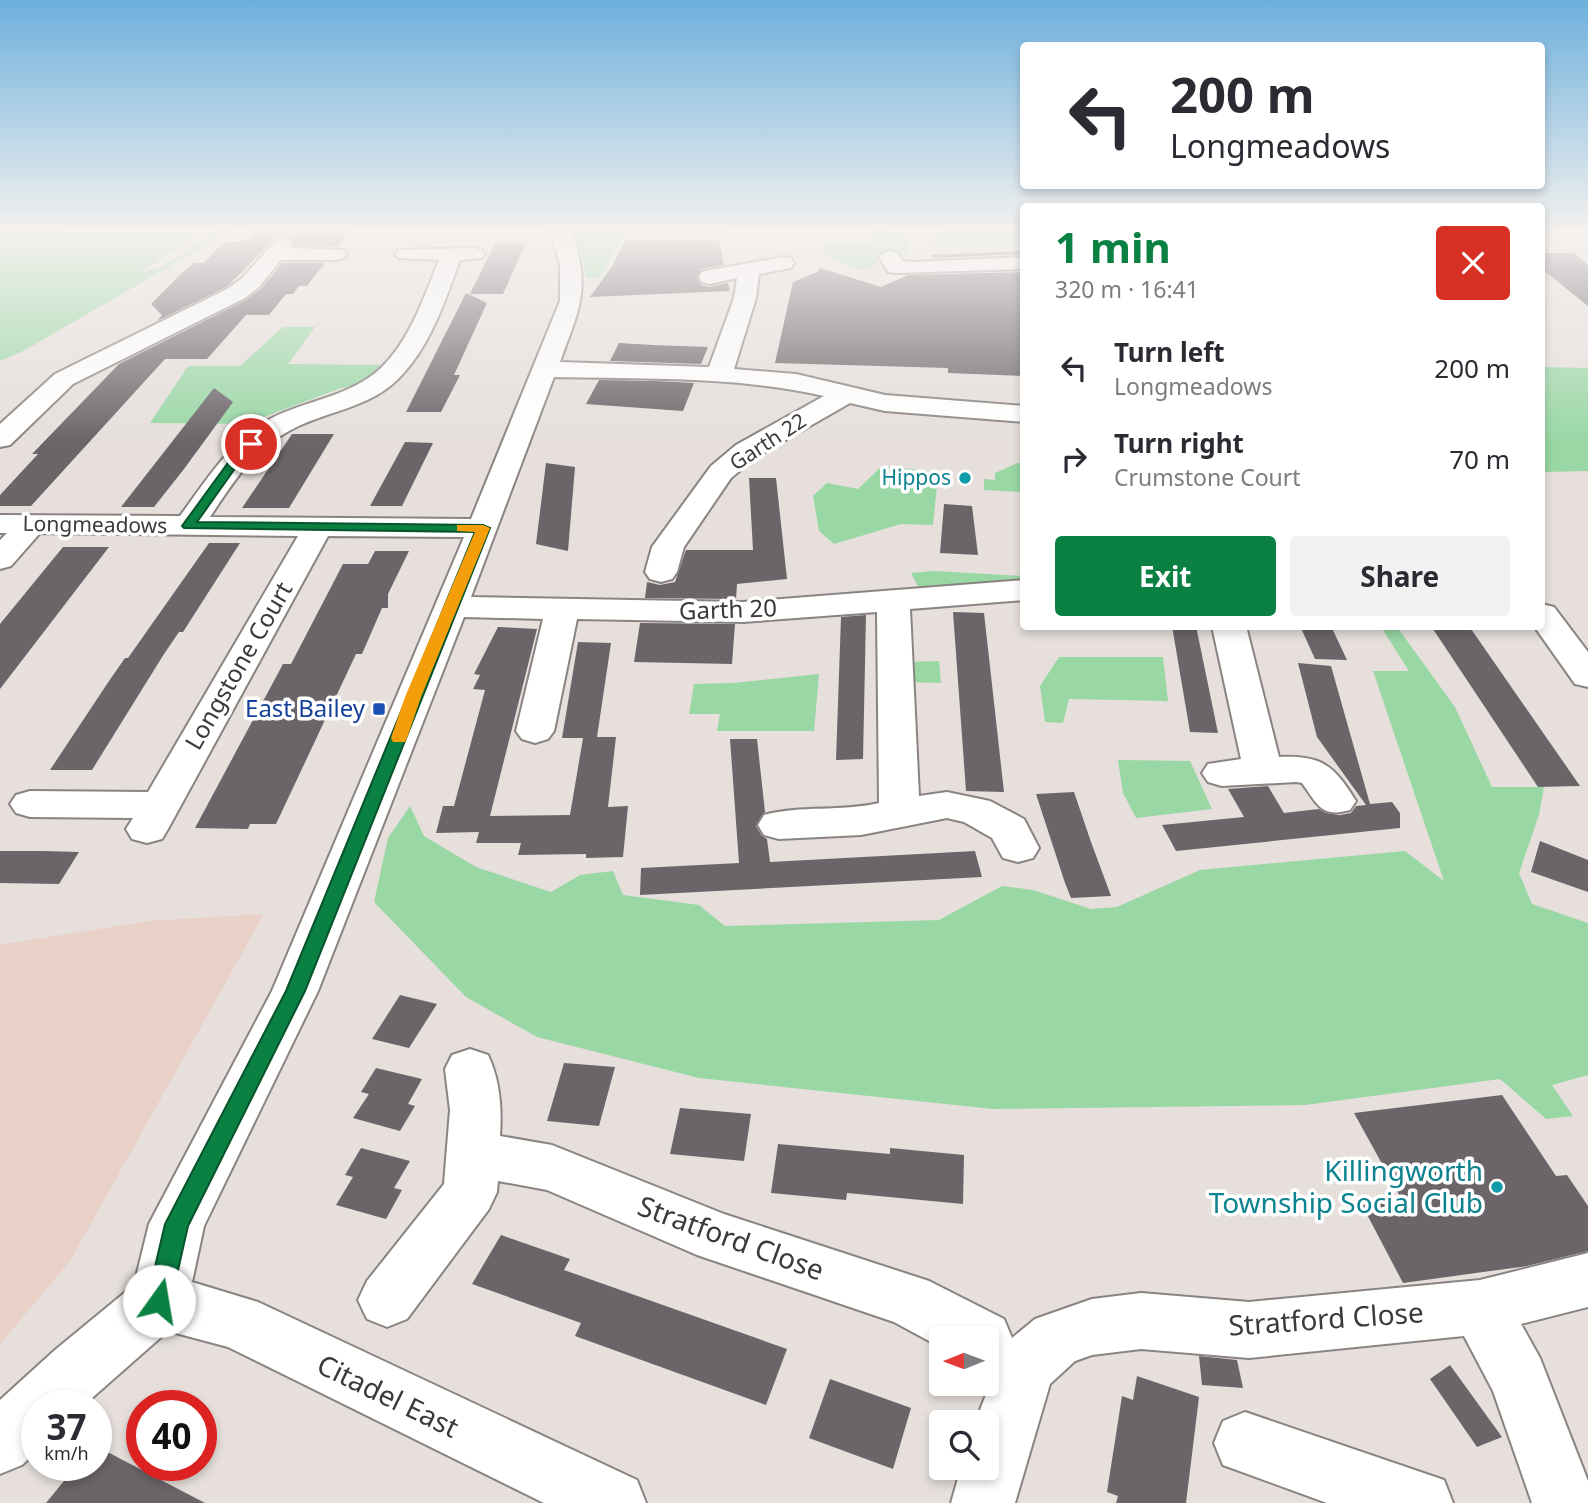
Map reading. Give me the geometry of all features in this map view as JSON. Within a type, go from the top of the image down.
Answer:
[{"type":"street","points":[[0,439],[64,379],[221,301]]},
{"type":"street","points":[[188,526],[237,458],[259,438],[280,424],[371,387],[393,370],[436,301]]},
{"type":"street","points":[[56,1390],[159,1301],[177,1224],[295,991],[483,528],[571,301]]},
{"type":"street","points":[[719,376],[739,321],[743,301]]},
{"type":"street","name":"Garth 22","points":[[545,369],[719,376],[796,383],[885,404],[1020,414]]},
{"type":"street","name":"Garth 22","points":[[661,572],[668,547],[721,472],[746,451],[845,395]]},
{"type":"street","name":"Longmeadows","points":[[0,524],[483,528]]},
{"type":"street","points":[[0,559],[32,524]]},
{"type":"street","name":"Longstone Court","points":[[30,804],[154,817],[318,527]]},
{"type":"street","name":"Garth 20","points":[[450,607],[744,612],[1020,590]]},
{"type":"street","points":[[893,600],[899,812]]},
{"type":"street","points":[[535,731],[562,611]]},
{"type":"street","points":[[1545,618],[1588,676]]},
{"type":"street","points":[[1230,630],[1263,771]]},
{"type":"street","points":[[1222,773],[1296,769],[1316,774],[1336,802]]},
{"type":"street","points":[[779,825],[860,821],[899,812],[947,806],[976,811],[1009,829],[1018,848]]},
{"type":"street","points":[[387,1300],[470,1192],[476,1110],[470,1069]]},
{"type":"street","name":"Stratford Close","points":[[473,1154],[552,1168],[716,1237],[909,1300],[959,1326]]},
{"type":"street","name":"Stratford Close","points":[[983,1503],[1013,1400],[999,1347],[1056,1339],[1092,1327],[1141,1321],[1249,1330],[1480,1307],[1588,1280]]},
{"type":"street","name":"Citadel East","points":[[159,1301],[237,1322],[614,1503]]},
{"type":"street","points":[[1480,1307],[1519,1379],[1564,1503]]},
{"type":"street","points":[[0,1443],[21,1423]]},
{"type":"street","points":[[1245,1443],[1421,1503]]},
{"type":"shaded area","points":[[264,914],[70,1261],[0,1344],[0,945],[148,921]]},
{"type":"green space","points":[[0,301],[110,301],[25,350],[0,361]]},
{"type":"green space","points":[[283,327],[315,327],[288,364],[383,365],[360,384],[341,388],[264,417],[262,424],[150,423],[188,366],[240,366]]},
{"type":"green space","points":[[1545,367],[1588,368],[1588,471],[1545,472]]},
{"type":"green space","points":[[1020,463],[1020,492],[984,490],[984,479],[995,480],[995,473]]},
{"type":"green space","points":[[882,466],[929,471],[927,486],[937,486],[933,525],[901,524],[834,544],[819,531],[813,496],[827,483],[858,489]]},
{"type":"green space","points":[[934,571],[1020,576],[1020,583],[920,590],[911,573]]},
{"type":"green space","points":[[1383,630],[1399,630],[1455,707],[1492,787],[1544,787],[1539,815],[1519,873],[1532,904],[1588,923],[1588,1075],[1552,1085],[1573,1116],[1546,1119],[1500,1079],[1305,1105],[993,1109],[699,1078],[537,1037],[466,997],[374,902],[388,838],[410,806],[424,836],[476,867],[551,892],[580,875],[613,871],[623,895],[699,905],[725,926],[939,920],[1002,886],[1033,890],[1091,909],[1117,907],[1200,870],[1405,851],[1444,881],[1373,671],[1409,671]]},
{"type":"green space","points":[[1059,657],[1163,657],[1168,701],[1069,699],[1063,723],[1045,722],[1040,686]]},
{"type":"green space","points":[[939,661],[941,683],[908,682],[909,662]]},
{"type":"green space","points":[[819,674],[814,731],[717,731],[720,714],[689,714],[694,684],[733,683]]},
{"type":"green space","points":[[1118,760],[1190,761],[1212,809],[1136,818],[1123,793]]},
{"type":"building","points":[[154,301],[197,301],[157,321],[162,315],[151,304]]},
{"type":"building","points":[[244,301],[280,301],[269,315],[246,315],[207,359],[165,359],[31,506],[0,506],[0,495],[38,454],[32,454],[119,364]]},
{"type":"building","points":[[462,301],[487,303],[454,375],[460,375],[441,412],[406,412]]},
{"type":"building","points":[[789,301],[1020,301],[1020,376],[948,373],[948,368],[775,363]]},
{"type":"building","points":[[619,343],[708,347],[701,364],[610,361]]},
{"type":"building","points":[[599,380],[694,383],[683,411],[586,404]]},
{"type":"building","points":[[214,388],[233,402],[184,469],[154,507],[121,507]]},
{"type":"building","points":[[292,434],[334,434],[289,508],[242,508]]},
{"type":"building","points":[[405,442],[433,443],[402,506],[370,506]]},
{"type":"building","points":[[546,463],[575,467],[568,551],[536,544]]},
{"type":"building","points":[[749,478],[776,478],[787,579],[737,584],[736,599],[645,598],[647,582],[660,585],[675,582],[686,550],[753,550]]},
{"type":"building","points":[[944,504],[972,506],[978,555],[940,553]]},
{"type":"building","points":[[209,543],[240,543],[183,632],[179,632],[164,654],[92,770],[50,770],[125,658],[128,658]]},
{"type":"building","points":[[63,547],[109,547],[0,689],[0,624]]},
{"type":"building","points":[[375,551],[409,551],[388,594],[388,608],[382,608],[362,654],[356,654],[276,824],[250,824],[248,829],[195,828],[283,664],[291,664],[343,564],[368,564]]},
{"type":"building","points":[[953,612],[984,613],[1004,792],[966,791]]},
{"type":"building","points":[[866,615],[863,759],[836,760],[841,617]]},
{"type":"building","points":[[640,623],[735,624],[732,664],[634,662]]},
{"type":"building","points":[[498,627],[537,629],[490,816],[570,815],[583,738],[562,738],[578,642],[611,643],[597,737],[616,737],[608,807],[628,806],[623,857],[586,858],[586,854],[518,855],[521,843],[476,843],[479,832],[436,833],[443,806],[454,806],[485,690],[473,689],[480,675],[474,674]]},
{"type":"building","points":[[1173,630],[1197,630],[1218,733],[1190,732]]},
{"type":"building","points":[[1302,630],[1333,630],[1347,660],[1315,659]]},
{"type":"building","points":[[1434,630],[1472,630],[1580,786],[1538,787]]},
{"type":"building","points":[[1298,663],[1331,666],[1370,804],[1392,802],[1400,813],[1400,828],[1176,851],[1162,825],[1244,817],[1228,789],[1268,786],[1284,813],[1319,809],[1340,815],[1351,813],[1356,806],[1366,805],[1317,737]]},
{"type":"building","points":[[730,739],[757,739],[765,812],[756,826],[767,839],[770,862],[975,851],[982,877],[640,895],[641,868],[739,863]]},
{"type":"building","points":[[1074,792],[1111,896],[1071,898],[1065,883],[1036,794]]},
{"type":"building","points":[[1540,841],[1588,860],[1588,892],[1531,872]]},
{"type":"building","points":[[0,851],[79,852],[59,884],[0,883]]},
{"type":"building","points":[[400,995],[437,1004],[409,1048],[372,1039]]},
{"type":"building","points":[[564,1063],[615,1067],[599,1126],[547,1121]]},
{"type":"building","points":[[376,1068],[422,1079],[408,1104],[415,1106],[400,1131],[353,1118],[369,1094],[361,1092]]},
{"type":"building","name":"Killingworth Township Social Club","points":[[1502,1095],[1556,1176],[1567,1175],[1588,1206],[1588,1251],[1527,1266],[1403,1283],[1362,1205],[1402,1200],[1354,1113]]},
{"type":"building","points":[[680,1108],[751,1114],[744,1161],[670,1154]]},
{"type":"building","points":[[778,1144],[890,1154],[890,1148],[964,1155],[963,1204],[847,1193],[846,1200],[771,1193]]},
{"type":"building","points":[[361,1148],[410,1161],[394,1188],[402,1190],[386,1219],[336,1205],[353,1177],[345,1175]]},
{"type":"building","points":[[501,1235],[570,1259],[564,1270],[787,1349],[766,1405],[575,1336],[581,1323],[472,1284]]},
{"type":"building","points":[[1199,1356],[1237,1360],[1243,1388],[1202,1385]]},
{"type":"building","points":[[1450,1365],[1502,1437],[1477,1447],[1430,1379]]},
{"type":"building","points":[[1137,1376],[1199,1397],[1186,1503],[1116,1503],[1118,1496],[1107,1492],[1122,1396],[1133,1400]]},
{"type":"building","points":[[830,1379],[911,1408],[893,1469],[809,1438]]},
{"type":"building","points":[[112,1454],[126,1462],[126,1481],[163,1481],[205,1503],[46,1503],[64,1481],[112,1481]]},
{"type":"slow traffic","points":[[399,738],[413,697],[483,528],[462,528]]},
{"type":"place","name":"Hippos","points":[[965,478]]},
{"type":"place","name":"East Bailey","points":[[379,709]]},
{"type":"place","name":"Killingworth Township Social Club","points":[[1497,1187]]},
{"type":"route","points":[[159,1301],[177,1224],[295,991],[483,528],[188,526],[237,458],[251,444]]}]
